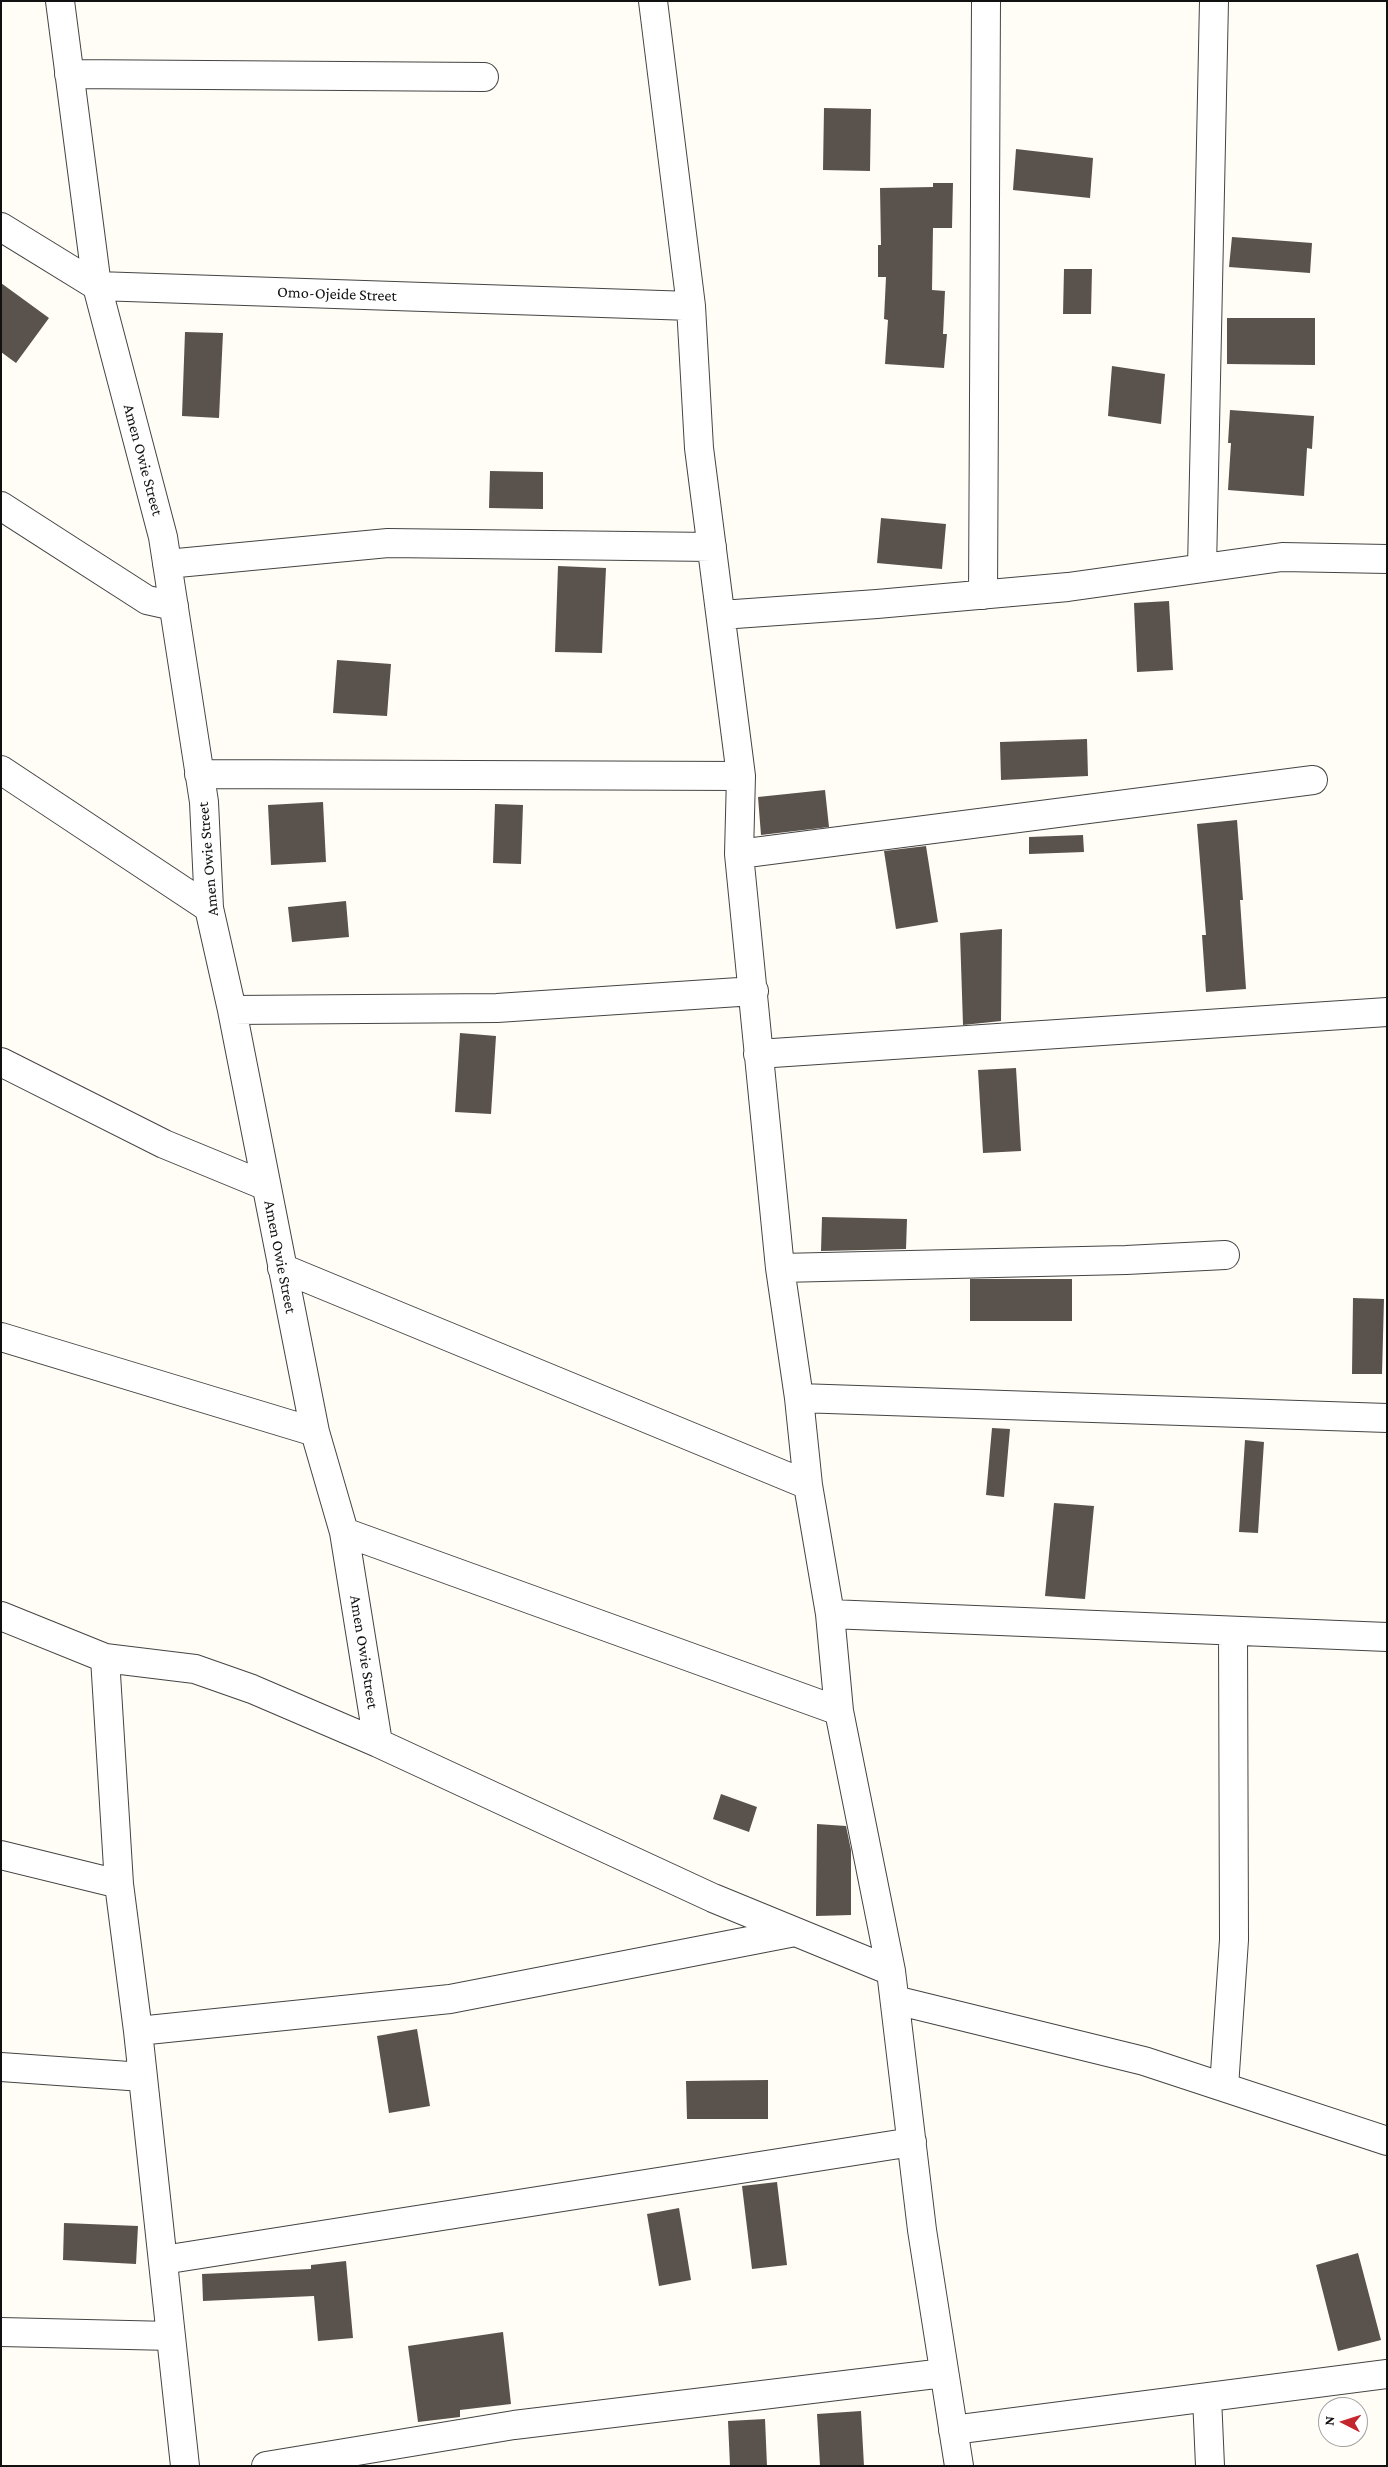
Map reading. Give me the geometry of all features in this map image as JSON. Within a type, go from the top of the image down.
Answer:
[{"type":"street","name":"Amen Owie Street","points":[[60,1],[97,286],[163,537],[204,802],[209,908],[232,1010],[316,1432],[344,1532],[378,1743]]},
{"type":"street","points":[[653,1],[690,306],[699,448],[742,776],[739,854],[780,1268],[799,1398],[808,1485],[830,1614],[839,1711],[892,1971],[922,2230],[959,2466]]},
{"type":"street","points":[[982,595],[986,1]]},
{"type":"street","points":[[1202,568],[1214,1]]},
{"type":"street","points":[[69,74],[484,77]]},
{"type":"street","name":"Omo-Ojeide Street","points":[[1,227],[97,286],[690,306]]},
{"type":"street","points":[[1,506],[147,600],[174,606]]},
{"type":"street","points":[[167,564],[388,543],[712,547]]},
{"type":"street","points":[[721,615],[1068,587],[1282,557],[1387,559]]},
{"type":"street","points":[[1,770],[209,908]]},
{"type":"street","points":[[200,774],[742,776]]},
{"type":"street","points":[[739,854],[1313,780]]},
{"type":"street","points":[[232,1010],[497,1008],[754,991]]},
{"type":"street","points":[[758,1054],[1387,1012]]},
{"type":"street","points":[[1,1062],[164,1144],[266,1186]]},
{"type":"street","points":[[780,1268],[1126,1260],[1225,1255]]},
{"type":"street","points":[[282,1268],[808,1485]]},
{"type":"street","points":[[1,1337],[316,1432]]},
{"type":"street","points":[[799,1398],[1387,1418]]},
{"type":"street","points":[[344,1532],[839,1711]]},
{"type":"street","points":[[830,1614],[1387,1637]]},
{"type":"street","points":[[1,1616],[105,1658],[147,1661],[195,1668],[252,1689],[378,1743],[713,1898],[892,1971]]},
{"type":"street","points":[[1224,2087],[1234,1940],[1234,1631]]},
{"type":"street","points":[[105,1658],[120,1884],[138,2031],[185,2466]]},
{"type":"street","points":[[1,1856],[120,1884]]},
{"type":"street","points":[[138,2031],[450,1999],[795,1932]]},
{"type":"street","points":[[895,2000],[1144,2061],[1387,2141]]},
{"type":"street","points":[[1,2066],[143,2078]]},
{"type":"street","points":[[162,2260],[912,2142]]},
{"type":"street","points":[[1,2332],[171,2336]]},
{"type":"street","points":[[266,2466],[514,2425],[944,2373]]},
{"type":"street","points":[[953,2430],[1387,2374]]},
{"type":"street","points":[[1207,2397],[1210,2466]]},
{"type":"building","points":[[824,108],[871,109],[870,171],[823,170]]},
{"type":"building","points":[[1016,149],[1093,158],[1090,198],[1013,190]]},
{"type":"building","points":[[933,183],[953,183],[952,228],[933,228],[932,290],[945,291],[943,334],[947,334],[944,368],[885,364],[888,320],[884,319],[886,277],[878,277],[878,245],[881,245],[880,188],[933,187]]},
{"type":"building","points":[[1232,237],[1312,243],[1310,273],[1229,267]]},
{"type":"building","points":[[1064,269],[1092,269],[1091,314],[1063,314]]},
{"type":"building","points":[[1,283],[49,318],[16,363],[1,352]]},
{"type":"building","points":[[1227,318],[1315,318],[1315,365],[1227,364]]},
{"type":"building","points":[[185,332],[223,333],[219,418],[182,416]]},
{"type":"building","points":[[1112,366],[1165,374],[1161,424],[1108,416]]},
{"type":"building","points":[[1230,410],[1314,416],[1312,449],[1307,448],[1304,496],[1228,490],[1231,443],[1228,443]]},
{"type":"building","points":[[490,471],[543,472],[543,509],[489,508]]},
{"type":"building","points":[[881,518],[946,524],[942,569],[877,563]]},
{"type":"building","points":[[558,566],[606,568],[602,653],[555,652]]},
{"type":"building","points":[[1169,601],[1173,670],[1137,672],[1134,603]]},
{"type":"building","points":[[337,660],[391,664],[387,716],[333,713]]},
{"type":"building","points":[[1087,739],[1088,776],[1001,780],[1000,742]]},
{"type":"building","points":[[825,790],[829,827],[761,835],[758,797]]},
{"type":"building","points":[[323,802],[326,862],[271,865],[268,805]]},
{"type":"building","points":[[495,804],[523,805],[521,864],[493,863]]},
{"type":"building","points":[[1237,820],[1243,900],[1240,900],[1246,989],[1206,992],[1202,935],[1206,935],[1197,824]]},
{"type":"building","points":[[1083,835],[1084,852],[1029,854],[1029,837]]},
{"type":"building","points":[[926,846],[938,922],[896,929],[884,851]]},
{"type":"building","points":[[346,901],[349,937],[292,942],[288,907]]},
{"type":"building","points":[[1002,929],[1001,1021],[963,1025],[960,933]]},
{"type":"building","points":[[460,1033],[496,1036],[491,1114],[455,1112]]},
{"type":"building","points":[[1016,1068],[1021,1151],[983,1153],[978,1070]]},
{"type":"building","points":[[822,1217],[907,1219],[906,1249],[821,1251]]},
{"type":"building","points":[[970,1279],[1072,1279],[1072,1321],[970,1321]]},
{"type":"building","points":[[1353,1298],[1384,1299],[1382,1374],[1352,1374]]},
{"type":"building","points":[[992,1428],[1010,1429],[1004,1497],[986,1495]]},
{"type":"building","points":[[1245,1440],[1264,1442],[1258,1533],[1239,1532]]},
{"type":"building","points":[[1054,1503],[1094,1506],[1085,1599],[1045,1596]]},
{"type":"building","points":[[721,1794],[757,1807],[749,1832],[713,1819]]},
{"type":"building","points":[[817,1824],[846,1826],[851,1850],[851,1915],[816,1916]]},
{"type":"building","points":[[417,2029],[430,2106],[389,2113],[377,2036]]},
{"type":"building","points":[[768,2080],[768,2119],[687,2119],[686,2081]]},
{"type":"building","points":[[777,2182],[787,2265],[752,2269],[742,2186]]},
{"type":"building","points":[[679,2208],[691,2280],[659,2286],[647,2214]]},
{"type":"building","points":[[64,2223],[138,2226],[136,2264],[63,2260]]},
{"type":"building","points":[[1358,2253],[1381,2340],[1338,2351],[1316,2265]]},
{"type":"building","points":[[346,2261],[353,2338],[318,2341],[314,2296],[203,2301],[202,2274],[311,2269],[311,2265]]},
{"type":"building","points":[[503,2332],[511,2404],[460,2410],[460,2417],[418,2422],[408,2346]]},
{"type":"building","points":[[861,2411],[864,2466],[820,2466],[817,2414]]},
{"type":"building","points":[[765,2419],[767,2466],[730,2466],[728,2421]]}]
